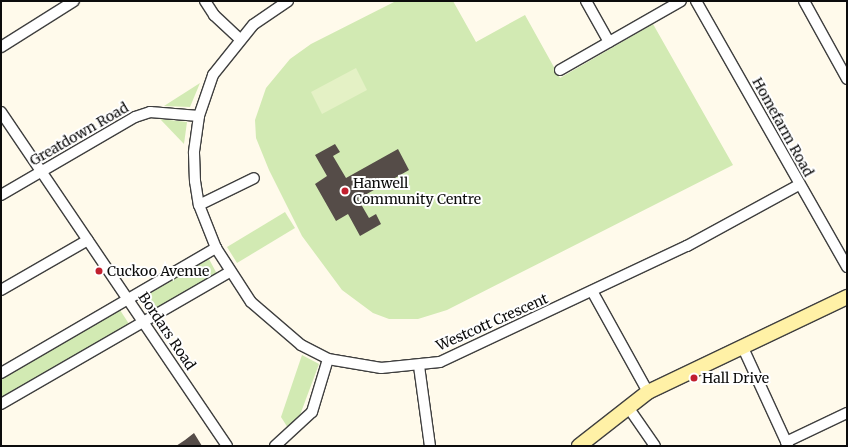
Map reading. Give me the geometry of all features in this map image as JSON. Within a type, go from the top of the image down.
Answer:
[{"type":"street","points":[[1,47],[74,1]]},
{"type":"street","points":[[205,1],[214,16],[240,39]]},
{"type":"street","name":"Westcott Crescent","points":[[288,1],[253,25],[240,39],[213,75],[199,116],[194,153],[199,205],[216,248],[230,272],[251,302],[276,327],[301,345],[328,358],[381,368],[419,366],[463,354],[687,246],[799,185]]},
{"type":"street","points":[[586,1],[609,42]]},
{"type":"street","points":[[560,70],[681,1]]},
{"type":"street","name":"Homefarm Road","points":[[696,1],[799,185],[847,267]]},
{"type":"street","points":[[804,1],[847,79]]},
{"type":"street","name":"Bordars Road","points":[[1,112],[129,299],[227,446]]},
{"type":"street","name":"Greatdown Road","points":[[1,195],[139,116],[150,112],[199,116]]},
{"type":"street","points":[[199,205],[254,178]]},
{"type":"street","points":[[1,290],[88,240]]},
{"type":"street","points":[[1,373],[216,248]]},
{"type":"street","points":[[1,404],[230,272]]},
{"type":"street","points":[[592,291],[648,392]]},
{"type":"street","points":[[579,446],[648,392],[743,348],[847,297]]},
{"type":"street","points":[[743,348],[787,444],[847,413]]},
{"type":"street","points":[[275,446],[312,412],[328,358]]},
{"type":"street","points":[[419,366],[430,446]]},
{"type":"street","points":[[628,407],[655,446]]},
{"type":"green space","points":[[396,1],[453,1],[476,42],[525,15],[560,78],[653,24],[733,165],[447,310],[418,319],[389,319],[373,313],[342,290],[302,236],[269,170],[256,138],[255,120],[266,88],[290,59],[311,44]]},
{"type":"green space","points":[[356,68],[367,90],[322,114],[311,92]]},
{"type":"green space","points":[[200,83],[190,107],[164,106]]},
{"type":"green space","points":[[160,119],[187,122],[184,144]]},
{"type":"green space","points":[[285,212],[295,228],[237,263],[227,247]]},
{"type":"green space","points":[[209,259],[217,274],[154,311],[145,296]]},
{"type":"green space","points":[[120,310],[129,324],[1,398],[1,378]]},
{"type":"green space","points":[[302,355],[319,364],[300,415],[288,428],[281,417]]},
{"type":"building","name":"Hanwell Community Centre","points":[[335,144],[340,152],[333,156],[346,178],[398,149],[409,170],[358,199],[369,218],[376,214],[381,224],[360,236],[348,214],[336,221],[315,184],[327,176],[315,155]]},
{"type":"building","points":[[194,433],[202,446],[176,446],[185,440]]},
{"type":"place","name":"Hanwell Community Centre","points":[[345,191]]},
{"type":"place","name":"Cuckoo Avenue","points":[[99,271]]},
{"type":"place","name":"Hall Drive","points":[[694,378]]}]
